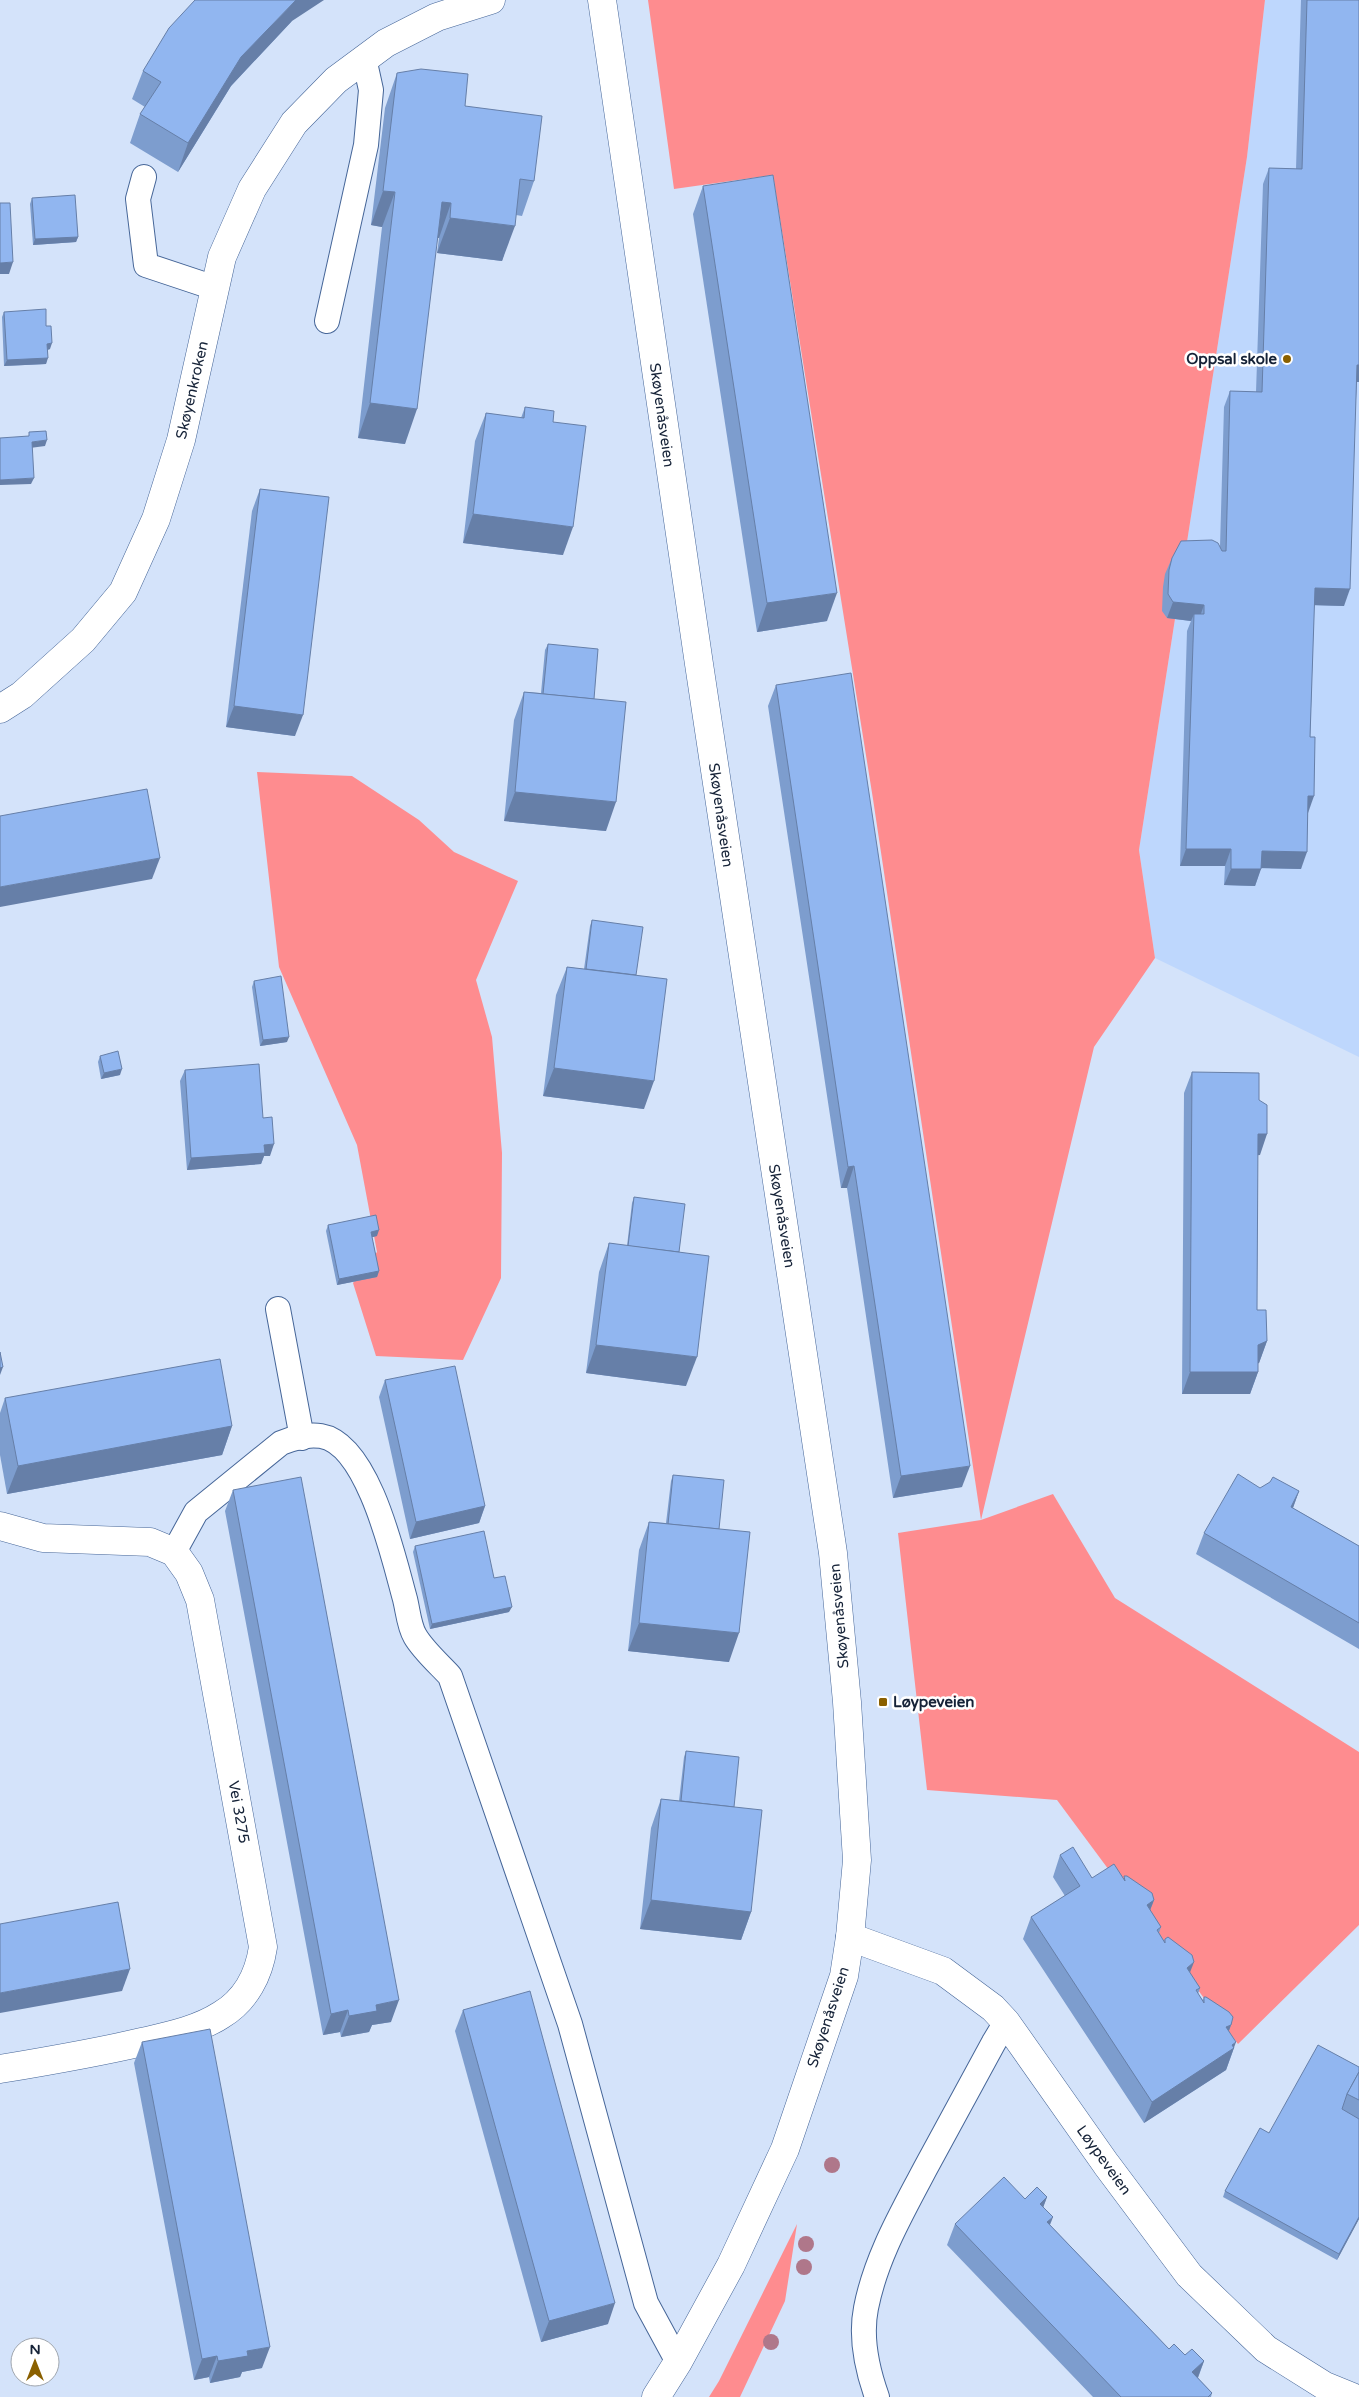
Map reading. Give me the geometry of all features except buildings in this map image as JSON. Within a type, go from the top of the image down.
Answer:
[{"type":"street","name":"Skøyenkroken","points":[[0,709],[22,695],[83,640],[123,592],[156,519],[178,449],[222,257],[252,189],[294,123],[336,80],[386,44],[436,17],[491,0]]},
{"type":"street","name":"Skøyenåsveien","points":[[602,0],[700,674],[833,1553],[846,1682],[857,1851],[850,1937],[844,1976],[785,2149],[732,2264],[678,2362],[656,2397]]},
{"type":"street","points":[[0,1526],[44,1538],[150,1542],[174,1552]]},
{"type":"street","name":"Vei 3275","points":[[0,2069],[96,2053],[177,2034],[221,2015],[248,1991],[260,1963],[263,1947],[200,1600],[189,1573],[174,1552]]},
{"type":"street","name":"Løypeveien","points":[[850,1937],[944,1971],[993,2008],[1006,2022],[1106,2164],[1188,2275],[1266,2350],[1325,2386],[1352,2397]]},
{"type":"lane","points":[[327,321],[366,146],[371,90],[364,58]]},
{"type":"lane","points":[[144,177],[138,198],[146,265],[215,288]]},
{"type":"lane","points":[[278,1309],[302,1438]]},
{"type":"lane","points":[[174,1552],[196,1512],[281,1443],[294,1438],[321,1436],[334,1441],[348,1452],[369,1486],[388,1537],[415,1636],[450,1676],[570,2024],[621,2218],[646,2303],[678,2362]]},
{"type":"lane","points":[[877,2397],[866,2359],[864,2337],[866,2308],[875,2274],[894,2226],[1006,2022]]},
{"type":"shaded area","points":[[648,0],[1265,0],[1247,157],[1139,850],[1155,958],[1094,1047],[981,1520],[873,799],[773,175],[674,189]]},
{"type":"shaded area","name":"Oppsal skole","points":[[1265,0],[1359,0],[1359,1057],[1155,958],[1139,850],[1247,157]]},
{"type":"shaded area","points":[[257,772],[352,776],[419,820],[454,852],[518,881],[476,980],[492,1037],[502,1153],[501,1278],[463,1360],[376,1356],[353,1283],[377,1252],[357,1145],[279,967]]},
{"type":"shaded area","points":[[1053,1494],[1115,1598],[1359,1752],[1359,1925],[1238,2044],[1057,1800],[927,1790],[898,1533],[981,1520]]},
{"type":"shaded area","points":[[797,2224],[785,2301],[740,2397],[709,2397],[719,2381]]},
{"type":"place","name":"Oppsal skole","points":[[1287,359]]},
{"type":"place","name":"Løypeveien","points":[[883,1702]]}]
